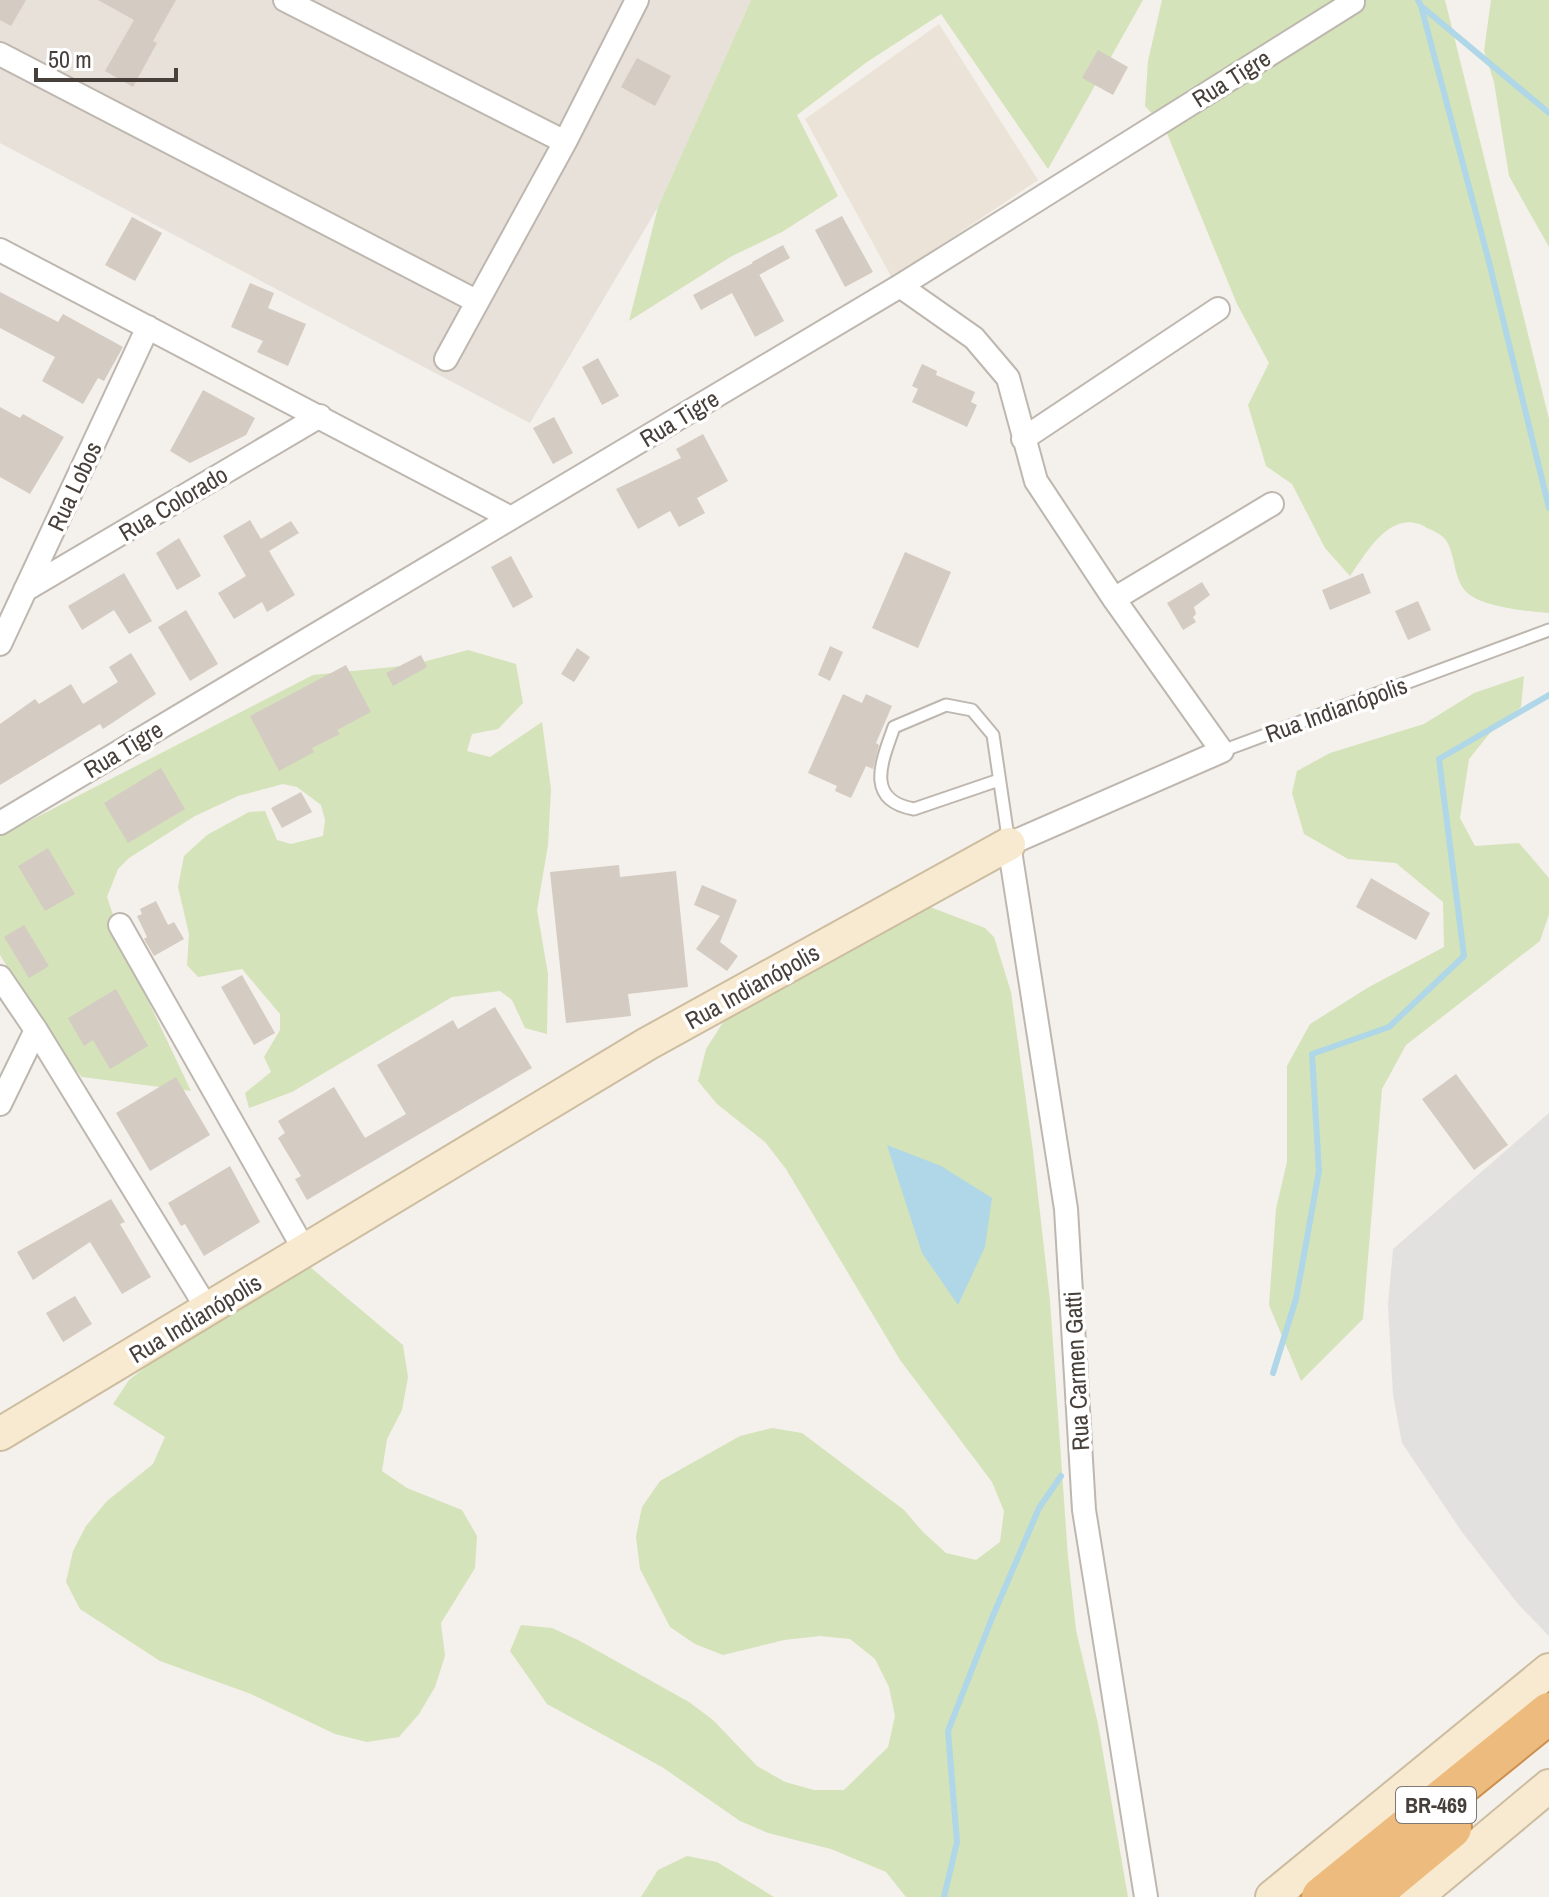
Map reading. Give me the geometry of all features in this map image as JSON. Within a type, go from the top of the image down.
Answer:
[{"type":"highway","name":"BR-469","points":[[1322,1897],[1549,1713]]},
{"type":"highway","name":"BR-469","points":[[1368,1897],[1549,1746]]},
{"type":"street","points":[[285,0],[565,142]]},
{"type":"street","points":[[446,359],[565,142],[637,0]]},
{"type":"street","name":"Rua Tigre","points":[[0,823],[900,286],[1353,2]]},
{"type":"street","points":[[0,54],[476,301]]},
{"type":"street","points":[[0,250],[511,518]]},
{"type":"street","points":[[900,286],[974,338],[1008,378],[1036,481],[1114,599],[1222,751]]},
{"type":"street","points":[[1023,439],[1218,309]]},
{"type":"street","name":"Rua Lobos","points":[[0,644],[148,327]]},
{"type":"street","name":"Rua Colorado","points":[[25,590],[320,416]]},
{"type":"street","points":[[1114,599],[1272,504]]},
{"type":"street","name":"Rua Indianópolis","points":[[0,1434],[647,1044],[1009,844],[1222,751]]},
{"type":"street","name":"Rua Carmen Gatti","points":[[1009,844],[1066,1209],[1084,1510],[1146,1897]]},
{"type":"street","points":[[120,925],[305,1251]]},
{"type":"street","points":[[0,977],[36,1030],[208,1310]]},
{"type":"street","points":[[0,1104],[36,1030]]},
{"type":"street","points":[[1272,1897],[1549,1670]]},
{"type":"street","points":[[1416,1897],[1549,1786]]},
{"type":"lane","name":"Rua Indianópolis","points":[[1222,751],[1549,630]]},
{"type":"lane","points":[[999,780],[914,809],[900,806],[884,792],[879,771],[894,727],[946,705],[972,710],[993,735],[1009,844]]},
{"type":"shaded area","points":[[0,0],[751,0],[658,207],[530,423],[0,143]]},
{"type":"shaded area","points":[[939,24],[1038,180],[892,278],[805,119]]},
{"type":"shaded area","points":[[1549,1113],[1549,1636],[1518,1604],[1462,1532],[1402,1443],[1393,1395],[1388,1305],[1393,1249]]},
{"type":"green space","points":[[751,0],[1143,0],[1048,169],[941,14],[867,62],[797,115],[838,196],[782,232],[732,256],[629,321],[658,207]]},
{"type":"green space","points":[[1162,0],[1445,0],[1549,419],[1549,613],[1497,606],[1470,595],[1460,583],[1445,539],[1416,523],[1393,526],[1383,534],[1350,576],[1325,548],[1292,484],[1266,466],[1248,405],[1269,363],[1237,304],[1164,126],[1145,106],[1148,61]]},
{"type":"green space","points":[[1491,0],[1549,0],[1549,247],[1509,176],[1494,82],[1484,51]]},
{"type":"green space","points":[[468,650],[516,664],[523,703],[498,729],[472,734],[467,751],[490,757],[542,722],[551,789],[548,845],[537,910],[548,974],[547,1034],[525,1028],[512,1000],[500,991],[452,997],[292,1092],[249,1108],[245,1093],[271,1072],[264,1057],[280,1030],[280,1014],[242,969],[198,977],[187,965],[189,934],[178,887],[184,856],[207,835],[249,812],[265,811],[277,840],[291,844],[323,836],[325,820],[321,805],[297,787],[283,784],[238,796],[195,816],[129,858],[118,869],[107,897],[127,956],[191,1091],[82,1077],[60,1053],[0,955],[0,836],[313,675],[412,665]]},
{"type":"green space","points":[[1524,676],[1521,707],[1494,728],[1469,759],[1460,818],[1475,846],[1519,843],[1549,878],[1549,914],[1540,941],[1406,1045],[1382,1089],[1363,1319],[1301,1381],[1269,1305],[1276,1209],[1287,1162],[1287,1066],[1310,1024],[1369,987],[1444,947],[1443,902],[1396,863],[1348,859],[1304,834],[1292,793],[1297,771],[1330,753],[1424,724],[1474,693]]},
{"type":"green space","points":[[930,907],[985,928],[994,937],[1011,992],[1050,1301],[1076,1630],[1098,1724],[1128,1897],[906,1897],[886,1872],[831,1849],[768,1833],[740,1821],[662,1767],[547,1704],[510,1651],[521,1625],[552,1628],[689,1702],[713,1720],[757,1766],[785,1782],[814,1790],[844,1790],[888,1747],[895,1716],[889,1687],[875,1659],[850,1639],[820,1636],[784,1640],[723,1655],[695,1644],[670,1627],[640,1569],[636,1537],[642,1507],[660,1481],[740,1436],[772,1428],[802,1433],[904,1510],[946,1553],[976,1560],[1000,1542],[1004,1511],[992,1482],[900,1360],[786,1169],[765,1142],[717,1104],[698,1081],[706,1049],[722,1024],[742,1002],[870,927]]},
{"type":"green space","points":[[310,1267],[403,1345],[408,1377],[402,1410],[387,1439],[382,1471],[407,1488],[462,1510],[477,1536],[475,1568],[441,1623],[445,1656],[435,1687],[419,1714],[399,1737],[367,1742],[335,1734],[251,1694],[160,1661],[80,1609],[66,1582],[73,1551],[86,1526],[107,1501],[153,1464],[165,1437],[113,1404],[129,1380],[202,1323],[277,1278]]},
{"type":"green space","points":[[687,1856],[717,1862],[774,1897],[641,1897],[658,1870]]},
{"type":"water","points":[[887,1145],[941,1166],[992,1198],[985,1247],[958,1305],[922,1253]]},
{"type":"building","points":[[0,0],[26,0],[11,26],[0,20]]},
{"type":"building","points":[[98,0],[176,0],[153,41],[157,43],[133,87],[105,71],[134,20]]},
{"type":"building","points":[[1098,50],[1128,67],[1113,95],[1082,78]]},
{"type":"building","points":[[637,58],[671,76],[655,106],[621,87]]},
{"type":"building","points":[[842,216],[873,272],[845,287],[815,230]]},
{"type":"building","points":[[132,217],[162,233],[135,281],[105,265]]},
{"type":"building","points":[[783,245],[790,258],[759,275],[752,262]]},
{"type":"building","points":[[753,263],[784,321],[755,337],[732,293],[701,310],[693,295]]},
{"type":"building","points":[[250,283],[274,293],[268,308],[306,324],[288,366],[257,352],[263,341],[231,327]]},
{"type":"building","points":[[0,292],[58,322],[63,314],[123,347],[104,381],[98,378],[83,404],[42,381],[55,357],[0,328]]},
{"type":"building","points":[[598,358],[619,396],[602,405],[582,367]]},
{"type":"building","points":[[922,364],[937,371],[936,375],[975,392],[971,402],[977,405],[967,427],[912,402],[918,389],[912,386]]},
{"type":"building","points":[[203,390],[255,418],[246,435],[190,463],[170,451]]},
{"type":"building","points":[[0,407],[20,418],[23,414],[64,437],[30,494],[0,477]]},
{"type":"building","points":[[554,417],[573,453],[553,464],[533,428]]},
{"type":"building","points":[[703,434],[728,481],[697,498],[705,513],[679,527],[670,511],[638,529],[616,489],[681,458],[676,449]]},
{"type":"building","points":[[250,520],[261,539],[291,521],[299,533],[269,551],[295,595],[267,612],[262,602],[234,619],[218,593],[246,576],[223,536]]},
{"type":"building","points":[[179,538],[201,576],[177,590],[156,553]]},
{"type":"building","points":[[905,552],[951,572],[918,648],[872,628]]},
{"type":"building","points":[[511,556],[533,597],[513,608],[491,567]]},
{"type":"building","points":[[124,573],[152,621],[129,634],[114,610],[82,630],[68,606]]},
{"type":"building","points":[[1363,573],[1371,593],[1330,610],[1322,590]]},
{"type":"building","points":[[1202,582],[1210,595],[1194,607],[1196,622],[1183,630],[1167,603]]},
{"type":"building","points":[[1418,601],[1431,630],[1408,640],[1395,611]]},
{"type":"building","points":[[186,610],[218,664],[190,681],[158,627]]},
{"type":"building","points":[[830,646],[843,652],[830,681],[818,675]]},
{"type":"building","points":[[577,648],[590,657],[574,682],[561,674]]},
{"type":"building","points":[[131,653],[156,694],[103,729],[100,724],[0,785],[0,724],[35,699],[39,704],[71,684],[83,704],[118,682],[109,667]]},
{"type":"building","points":[[421,655],[427,667],[393,686],[386,673]]},
{"type":"building","points":[[346,665],[371,712],[337,730],[340,734],[312,748],[314,752],[279,771],[250,716]]},
{"type":"building","points":[[843,694],[862,703],[866,694],[892,706],[876,743],[879,745],[873,769],[866,766],[851,798],[835,791],[837,786],[808,773]]},
{"type":"building","points":[[161,768],[185,809],[128,843],[104,803]]},
{"type":"building","points":[[301,792],[312,812],[282,828],[271,808]]},
{"type":"building","points":[[48,848],[75,894],[45,911],[18,866]]},
{"type":"building","points":[[619,865],[620,877],[676,871],[688,987],[628,994],[631,1016],[566,1023],[550,872]]},
{"type":"building","points":[[1371,878],[1430,913],[1416,940],[1356,907]]},
{"type":"building","points":[[702,885],[737,900],[720,942],[738,956],[727,971],[696,949],[720,916],[694,905]]},
{"type":"building","points":[[156,901],[168,925],[174,922],[184,939],[154,956],[144,939],[147,937],[137,916],[142,914],[140,909]]},
{"type":"building","points":[[24,925],[49,966],[29,978],[4,937]]},
{"type":"building","points":[[242,975],[275,1033],[254,1045],[221,987]]},
{"type":"building","points":[[116,989],[148,1046],[110,1069],[93,1040],[84,1046],[68,1018]]},
{"type":"building","points":[[495,1007],[532,1068],[307,1200],[295,1179],[301,1176],[278,1138],[285,1133],[278,1121],[334,1087],[365,1138],[406,1114],[377,1065],[453,1020],[458,1029]]},
{"type":"building","points":[[1456,1074],[1508,1145],[1474,1170],[1422,1099]]},
{"type":"building","points":[[176,1077],[210,1135],[150,1171],[116,1113]]},
{"type":"building","points":[[230,1166],[260,1222],[204,1256],[168,1203]]},
{"type":"building","points":[[111,1199],[125,1222],[120,1224],[151,1277],[122,1294],[90,1242],[33,1280],[17,1252]]},
{"type":"building","points":[[75,1296],[92,1324],[63,1342],[46,1313]]},
{"type":"waterway","points":[[1418,0],[1421,6],[1549,113]]},
{"type":"waterway","points":[[1421,6],[1489,262],[1549,508]]},
{"type":"waterway","points":[[1273,1373],[1296,1299],[1319,1171],[1312,1054],[1389,1027],[1464,956],[1439,759],[1549,695]]},
{"type":"waterway","points":[[944,1897],[957,1842],[948,1731],[1039,1508],[1061,1476]]}]
